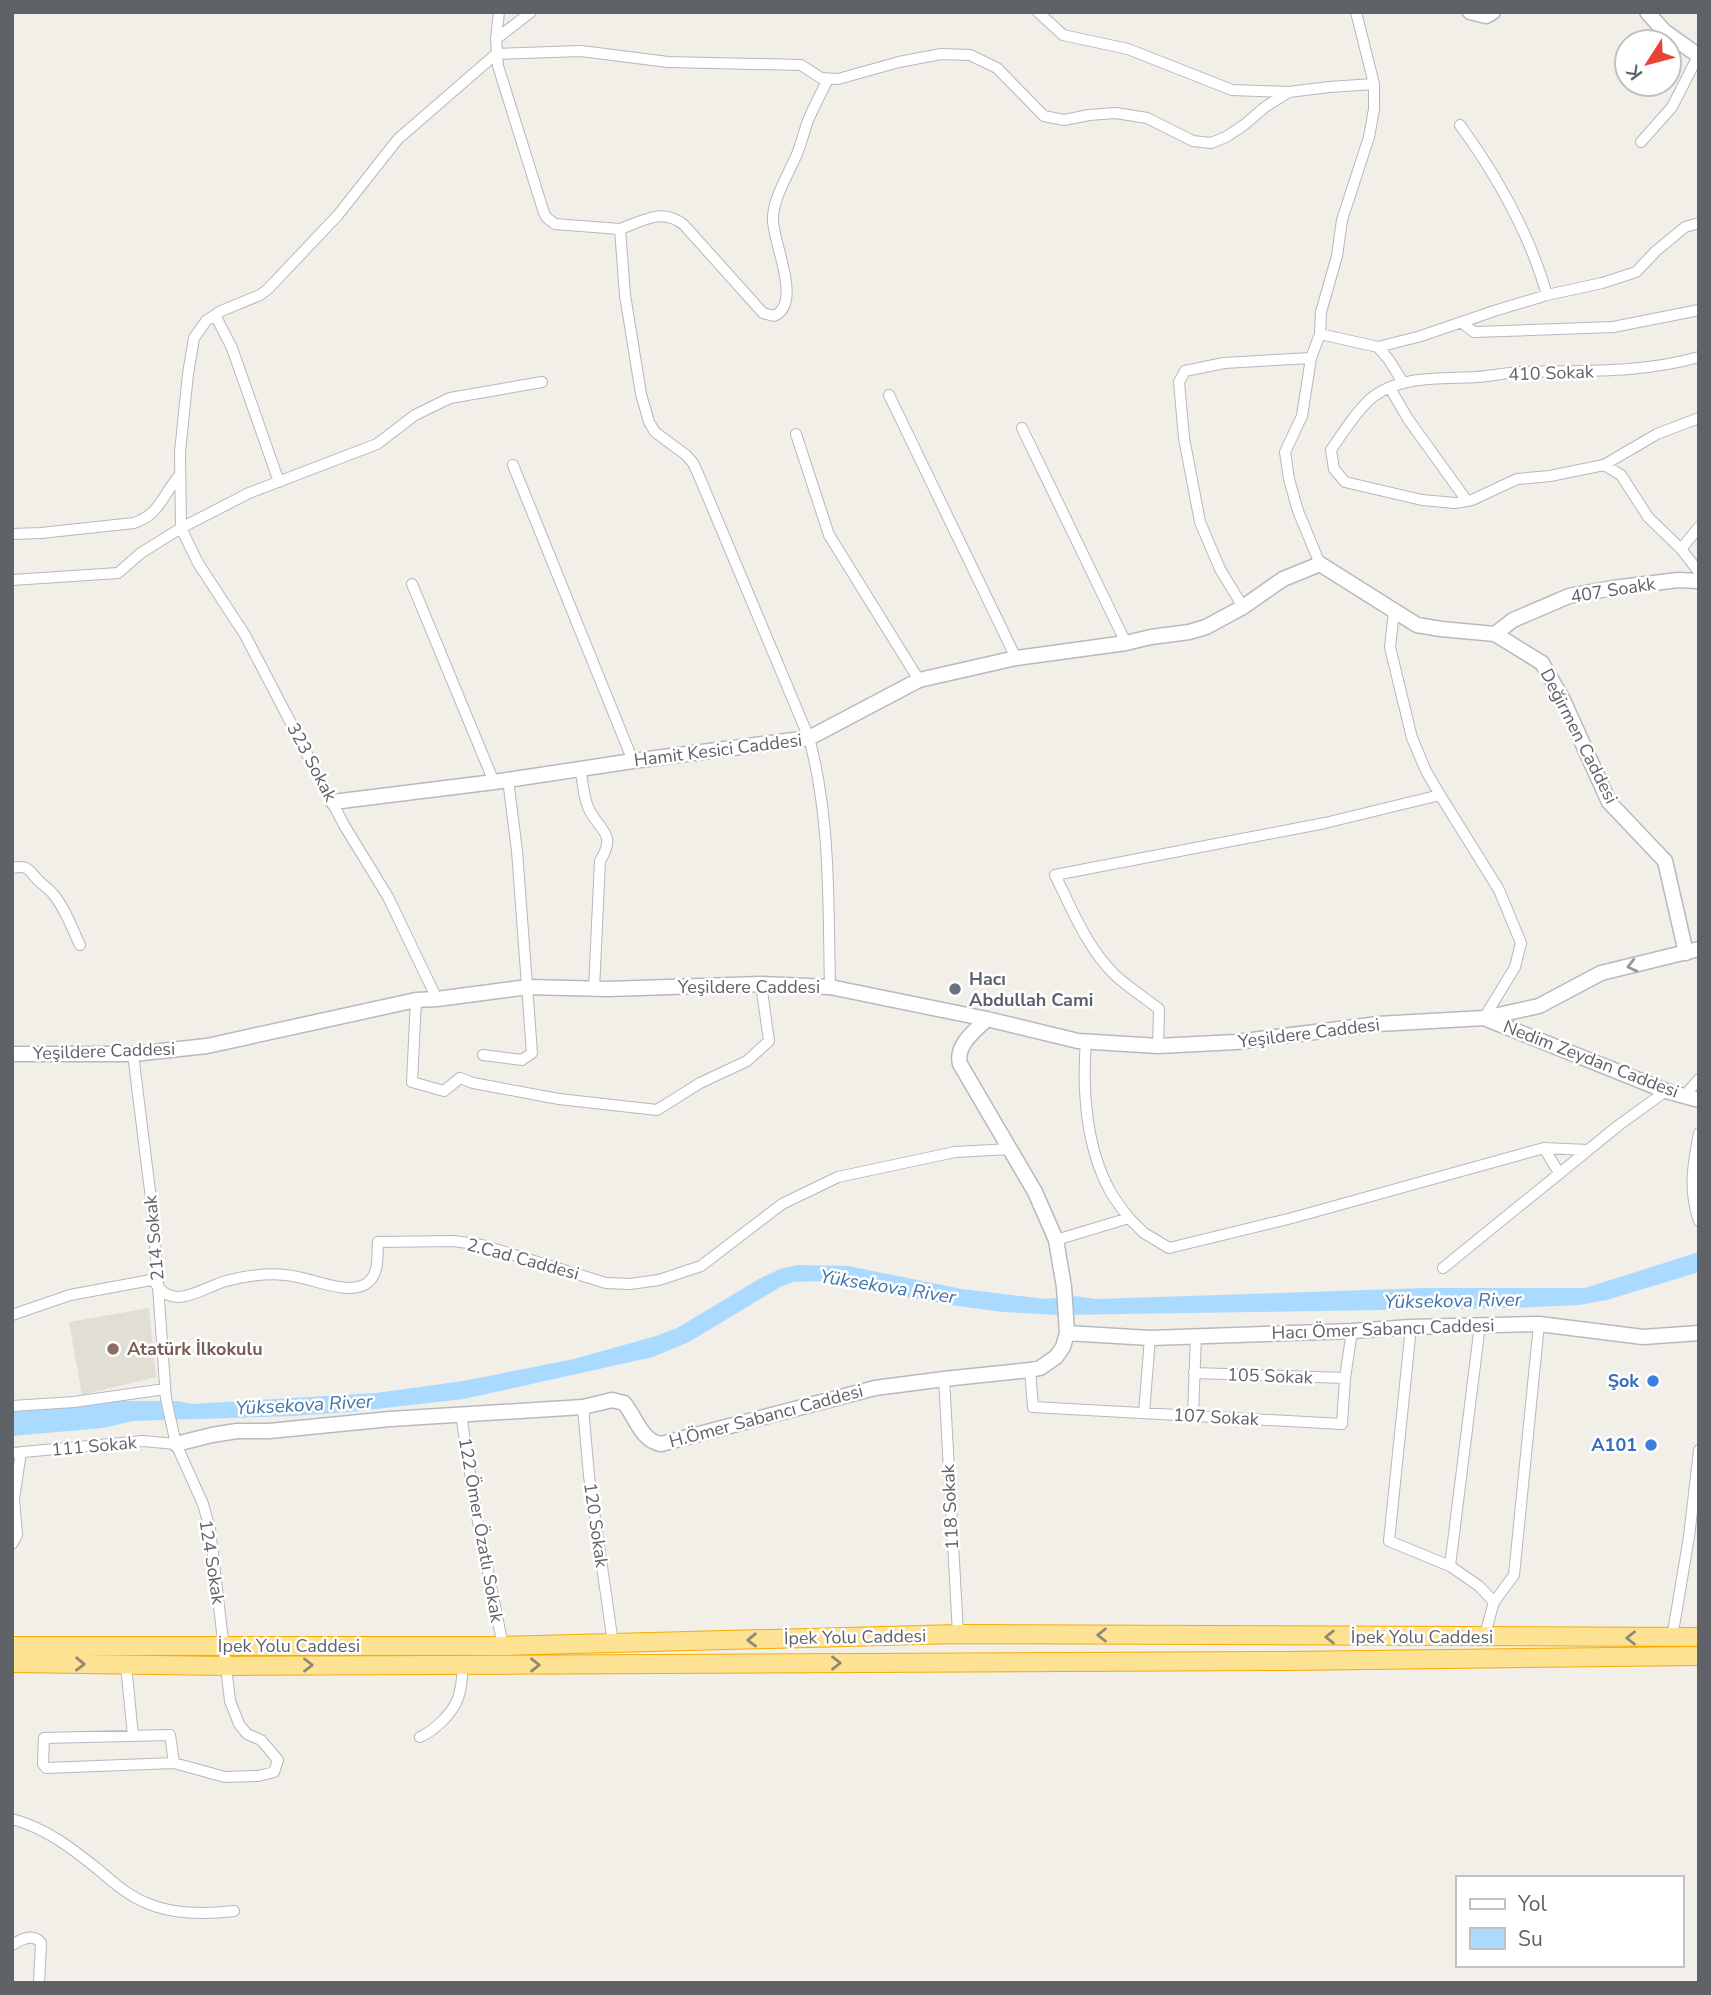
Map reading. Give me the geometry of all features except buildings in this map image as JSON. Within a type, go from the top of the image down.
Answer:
[{"type":"highway","name":"İpek Yolu Caddesi","points":[[12,1646],[503,1646],[958,1634],[1699,1637]]},
{"type":"highway","name":"İpek Yolu Caddesi","points":[[12,1663],[226,1666],[1287,1661],[1699,1656]]},
{"type":"street","points":[[499,12],[496,39],[498,66],[547,218],[555,224],[620,229],[656,216],[676,218],[763,313],[775,316],[781,314],[787,297],[786,281],[772,223],[773,211],[799,150],[808,121],[828,79]]},
{"type":"street","points":[[496,39],[531,12]]},
{"type":"street","points":[[1038,12],[1063,35],[1128,50],[1232,90],[1289,92],[1374,85]]},
{"type":"street","points":[[1320,564],[1298,511],[1285,452],[1302,415],[1311,358],[1320,334],[1321,312],[1337,256],[1342,220],[1374,109],[1374,85],[1356,12]]},
{"type":"street","points":[[1470,12],[1486,16],[1493,12]]},
{"type":"street","points":[[1641,142],[1672,107],[1699,56],[1664,31],[1647,12]]},
{"type":"street","points":[[181,528],[179,476],[186,387],[194,338],[206,321],[268,289],[338,215],[398,139],[496,54],[581,51],[668,62],[801,65],[821,78],[828,79],[838,79],[941,54],[970,55],[997,68],[1044,116],[1064,120],[1116,113],[1147,118],[1193,141],[1211,143],[1235,131],[1289,92]]},
{"type":"street","points":[[1460,125],[1477,148],[1506,199],[1539,267],[1547,295]]},
{"type":"street","points":[[1320,334],[1378,347],[1421,336],[1547,295],[1602,283],[1636,272],[1656,251],[1685,228],[1699,223]]},
{"type":"street","points":[[620,229],[625,295],[641,394],[649,422],[655,432],[693,463],[809,738],[818,770],[827,843],[830,987]]},
{"type":"street","points":[[1462,323],[1474,332],[1613,327],[1699,310]]},
{"type":"street","points":[[215,316],[232,348],[279,482]]},
{"type":"street","points":[[1378,347],[1402,381],[1374,396],[1346,427],[1331,450],[1334,469],[1345,482],[1422,500],[1455,503],[1467,501],[1517,479],[1604,465],[1657,434],[1699,418]]},
{"type":"street","name":"410 Sokak","points":[[1402,381],[1515,372],[1632,370],[1674,364],[1699,356]]},
{"type":"street","points":[[1243,607],[1220,569],[1200,523],[1184,438],[1179,382],[1185,371],[1224,363],[1311,358]]},
{"type":"street","points":[[12,580],[118,573],[141,553],[181,528],[249,493],[377,444],[415,415],[450,398],[542,382]]},
{"type":"street","points":[[1390,388],[1408,419],[1467,501]]},
{"type":"street","points":[[889,395],[1016,658]]},
{"type":"street","points":[[1022,428],[1126,643]]},
{"type":"street","points":[[796,434],[829,535],[919,680]]},
{"type":"street","points":[[513,465],[633,761]]},
{"type":"street","points":[[1604,465],[1621,475],[1648,517],[1681,549],[1699,572]]},
{"type":"street","points":[[12,534],[134,523],[148,518],[179,476]]},
{"type":"street","points":[[1681,549],[1699,527]]},
{"type":"street","name":"323 Sokak","points":[[181,528],[198,564],[245,635],[344,825],[388,897],[437,999]]},
{"type":"street","name":"Hamit Kesici Caddesi","points":[[333,802],[809,738],[919,680],[1016,658],[1126,643],[1206,627],[1243,607],[1283,579],[1320,564]]},
{"type":"street","name":"Değirmen Caddesi","points":[[1320,564],[1417,625],[1495,634],[1542,663],[1563,699],[1609,802],[1665,861],[1693,951]]},
{"type":"street","name":"407 Soakk","points":[[1495,634],[1513,620],[1569,596],[1652,583],[1699,581]]},
{"type":"street","points":[[412,584],[501,781],[528,987],[532,1053],[522,1060],[483,1055]]},
{"type":"street","points":[[1394,612],[1390,647],[1412,738],[1426,771],[1499,890],[1521,943],[1515,967],[1485,1018]]},
{"type":"street","points":[[580,768],[587,805],[594,819],[606,831],[607,841],[600,861],[594,989]]},
{"type":"street","points":[[1157,1046],[1159,1009],[1116,976],[1105,964],[1083,932],[1055,875],[1325,823],[1440,795]]},
{"type":"street","points":[[12,868],[27,868],[52,893],[80,945]]},
{"type":"street","name":"Yeşildere Caddesi","points":[[12,1054],[133,1054],[208,1046],[416,1000],[528,987],[594,989],[761,984],[830,987],[1086,1041],[1157,1046],[1236,1042],[1378,1024],[1485,1018],[1539,1006],[1601,973],[1693,951]]},
{"type":"street","points":[[416,1000],[412,1082],[444,1091],[460,1078],[473,1083],[559,1099],[657,1110],[701,1083],[747,1061],[769,1041],[761,984]]},
{"type":"street","name":"Nedim Zeydan Caddesi","points":[[1485,1018],[1667,1091],[1692,1097]]},
{"type":"street","points":[[987,1019],[962,1046],[958,1057],[1035,1192],[1056,1240],[1066,1328]]},
{"type":"street","points":[[1086,1041],[1083,1074],[1098,1165],[1110,1193],[1129,1218],[1144,1233],[1169,1248],[1292,1218],[1544,1148],[1588,1150]]},
{"type":"street","name":"214 Sokak","points":[[133,1054],[153,1215],[166,1394],[171,1423]]},
{"type":"street","points":[[1692,1097],[1699,1079]]},
{"type":"street","points":[[1443,1268],[1588,1150],[1667,1091]]},
{"type":"street","points":[[1699,1133],[1692,1202],[1699,1221]]},
{"type":"street","points":[[1544,1148],[1559,1173]]},
{"type":"street","name":"2.Cad Caddesi","points":[[12,1315],[70,1295],[151,1280],[159,1289],[185,1298],[226,1281],[285,1275],[349,1289],[366,1284],[376,1272],[378,1242],[401,1240],[454,1241],[482,1245],[606,1283],[630,1284],[659,1280],[701,1266],[782,1204],[838,1177],[955,1152],[1011,1149]]},
{"type":"street","points":[[1056,1240],[1129,1218]]},
{"type":"street","points":[[1484,1638],[1493,1602],[1514,1575],[1539,1324]]},
{"type":"street","name":"Hacı Ömer Sabancı Caddesi","points":[[1066,1328],[1150,1338],[1539,1324],[1643,1337],[1699,1333]]},
{"type":"street","points":[[1450,1566],[1480,1325]]},
{"type":"street","points":[[1411,1327],[1389,1541],[1450,1566],[1479,1586],[1493,1602]]},
{"type":"street","name":"H.Ömer Sabancı Caddesi","points":[[176,1444],[237,1431],[269,1431],[390,1419],[583,1407],[612,1400],[624,1403],[645,1435],[661,1444],[875,1388],[1030,1370],[1049,1363],[1056,1357],[1063,1348],[1066,1328]]},
{"type":"street","name":"107 Sokak","points":[[1030,1370],[1032,1407],[1342,1424],[1352,1331]]},
{"type":"street","points":[[1193,1415],[1196,1335]]},
{"type":"street","points":[[1144,1413],[1150,1338]]},
{"type":"street","name":"105 Sokak","points":[[1194,1373],[1345,1378]]},
{"type":"street","name":"118 Sokak","points":[[944,1379],[958,1634]]},
{"type":"street","points":[[12,1406],[166,1394]]},
{"type":"street","name":"120 Sokak","points":[[583,1407],[589,1476],[612,1643]]},
{"type":"street","name":"122 Ömer Özatlı Sokak","points":[[461,1414],[475,1507],[503,1646]]},
{"type":"street","name":"124 Sokak","points":[[171,1423],[176,1444],[203,1504],[210,1529],[230,1701],[239,1724],[247,1734],[261,1740],[278,1760],[274,1772],[258,1776],[225,1777],[173,1763]]},
{"type":"street","name":"111 Sokak","points":[[17,1452],[143,1441],[176,1444]]},
{"type":"street","points":[[1672,1638],[1689,1538],[1699,1450]]},
{"type":"street","points":[[12,1544],[17,1535],[14,1499],[17,1452]]},
{"type":"street","points":[[126,1665],[132,1736]]},
{"type":"street","points":[[419,1737],[442,1720],[454,1706],[459,1697],[463,1665]]},
{"type":"street","points":[[170,1735],[173,1763],[46,1768],[43,1764],[44,1738],[170,1735]]},
{"type":"street","points":[[12,1819],[54,1837],[120,1888],[150,1905],[180,1911],[234,1912]]},
{"type":"street","points":[[12,1945],[21,1939],[33,1937],[40,1940],[39,1983]]},
{"type":"shaded area","name":"Atatürk İlkokulu","points":[[149,1308],[156,1377],[82,1395],[69,1322]]},
{"type":"water","name":"Yüksekova River","points":[[1699,1252],[1699,1272],[1607,1300],[1579,1305],[1512,1308],[1058,1315],[950,1305],[820,1281],[793,1282],[780,1287],[689,1342],[653,1357],[464,1399],[292,1416],[133,1421],[103,1428],[12,1436],[12,1410],[105,1401],[177,1401],[192,1404],[376,1393],[463,1381],[574,1359],[677,1328],[759,1279],[780,1269],[798,1265],[848,1266],[962,1289],[1045,1299],[1075,1296],[1096,1299],[1426,1288],[1585,1288]]},
{"type":"place","name":"Hacı Abdullah Cami","points":[[955,989]]},
{"type":"place","name":"Atatürk İlkokulu","points":[[113,1349]]},
{"type":"place","name":"Şok","points":[[1653,1381]]},
{"type":"place","name":"A101","points":[[1651,1445]]}]
